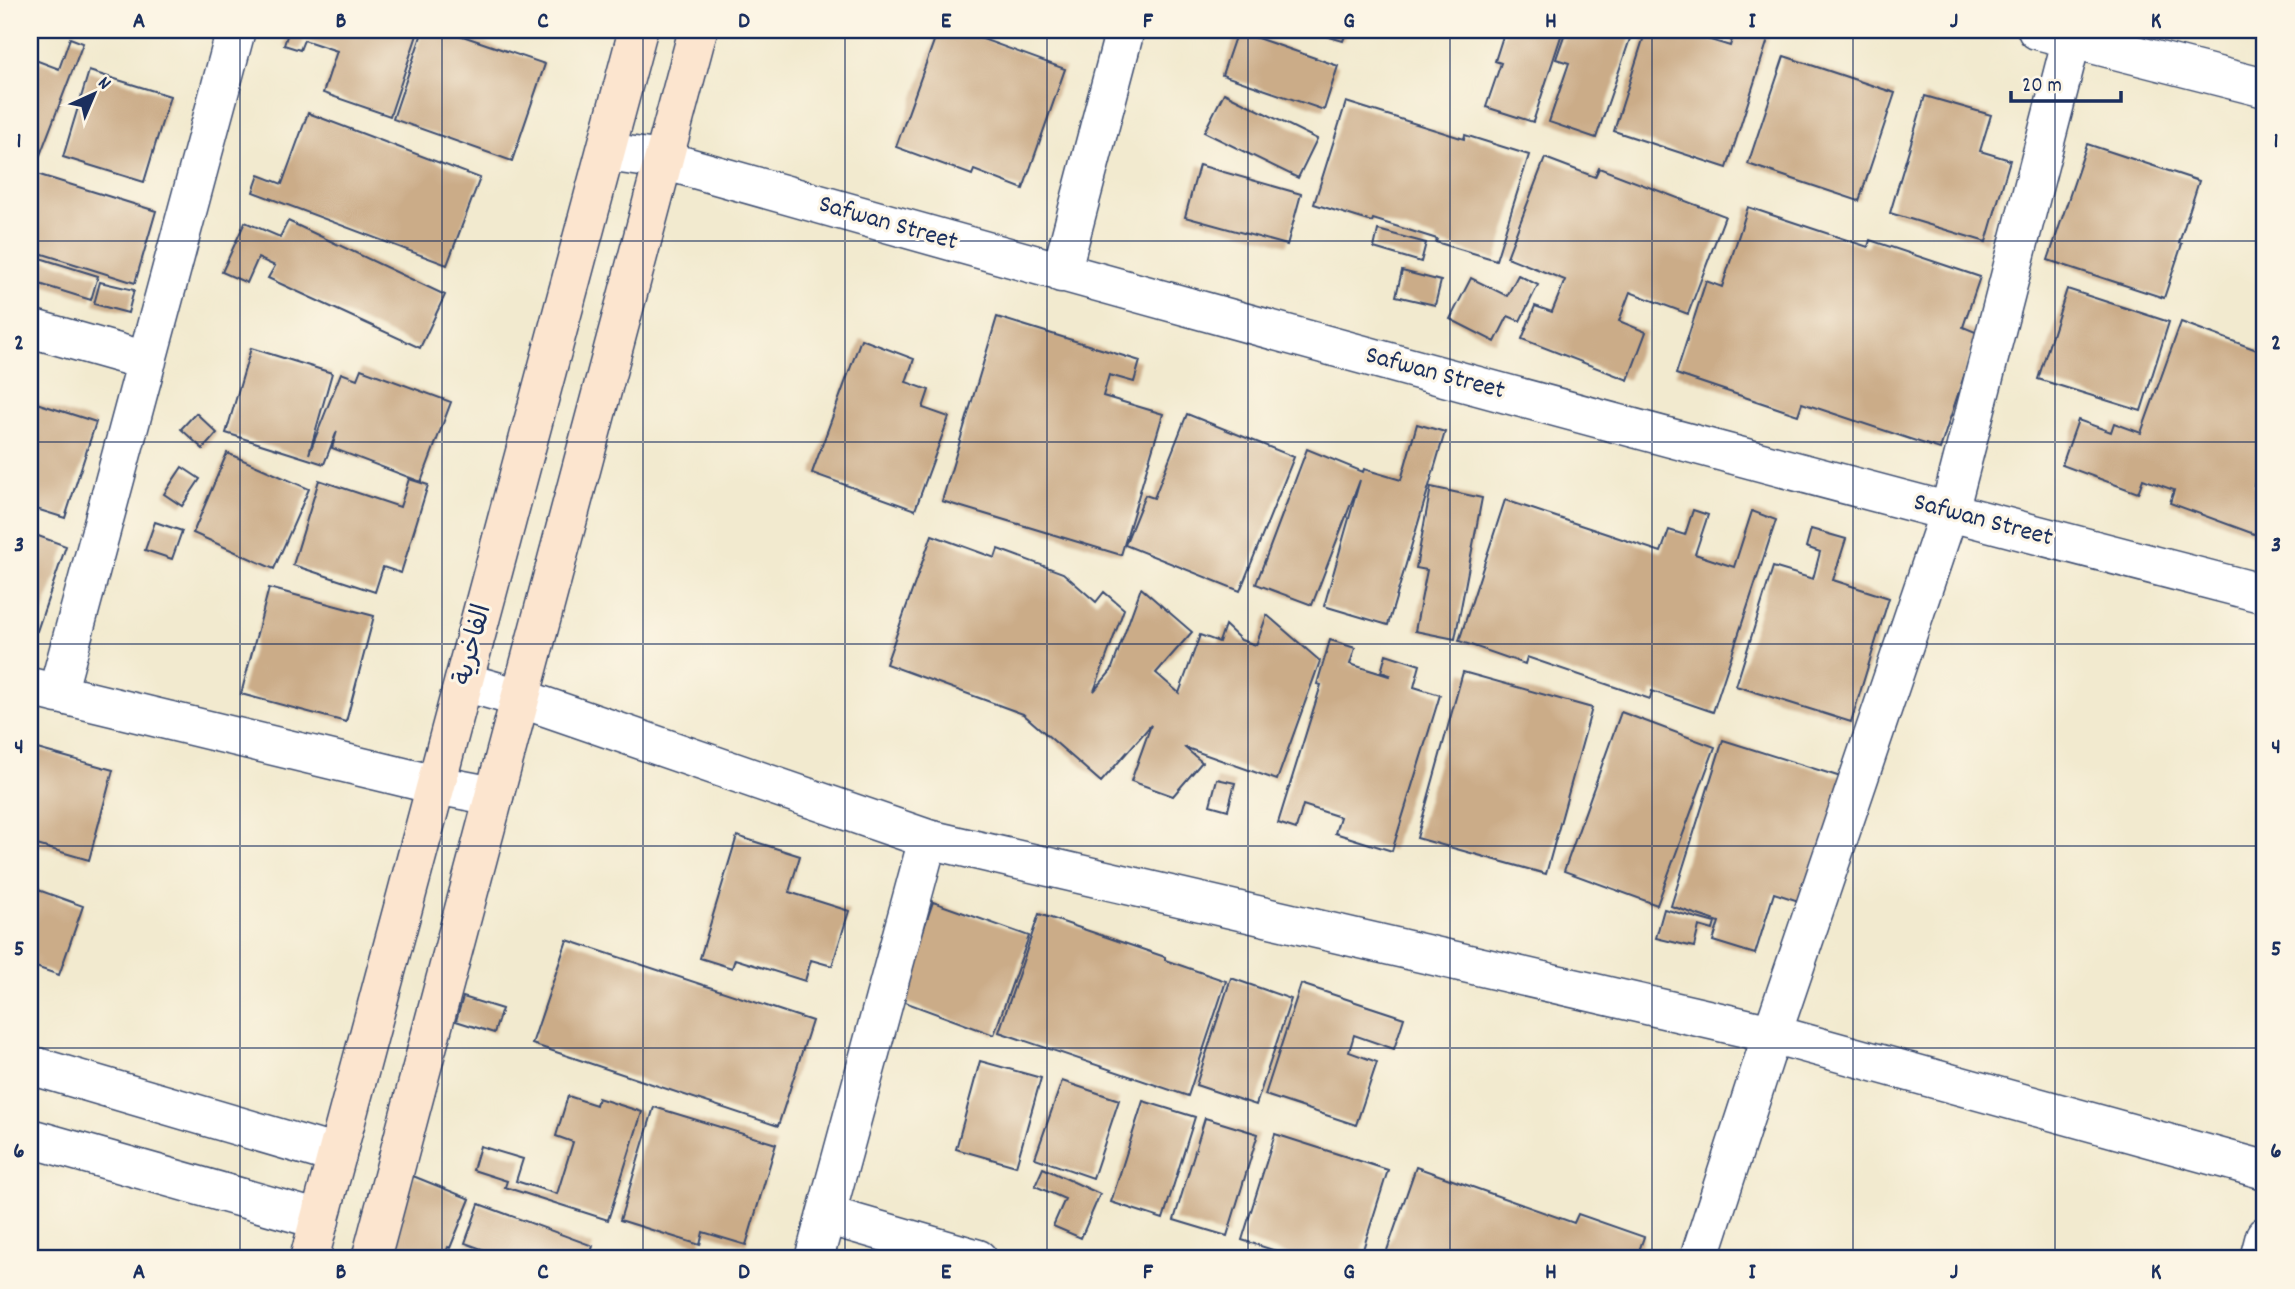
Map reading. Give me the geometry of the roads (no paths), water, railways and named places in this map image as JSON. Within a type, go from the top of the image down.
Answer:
[{"type":"street","name":"الفاخرية","points":[[309,1259],[638,30]]},
{"type":"street","points":[[372,1259],[698,30]]},
{"type":"street","points":[[1061,273],[1125,30]]},
{"type":"street","points":[[232,31],[147,361],[43,690],[436,785],[494,796]]},
{"type":"street","points":[[1699,1259],[1948,513],[2061,33],[2265,88]]},
{"type":"street","name":"Safwan Street","points":[[606,152],[663,160],[1061,273],[1948,513],[2265,594]]},
{"type":"street","points":[[30,328],[147,361]]},
{"type":"street","points":[[464,682],[520,698],[928,839],[1772,1034],[2265,1170]]},
{"type":"street","points":[[814,1259],[928,839]]},
{"type":"street","points":[[30,1065],[337,1155]]},
{"type":"street","points":[[30,1138],[320,1220]]},
{"type":"street","points":[[826,1214],[978,1259]]},
{"type":"street","points":[[2259,1259],[2265,1236]]}]
